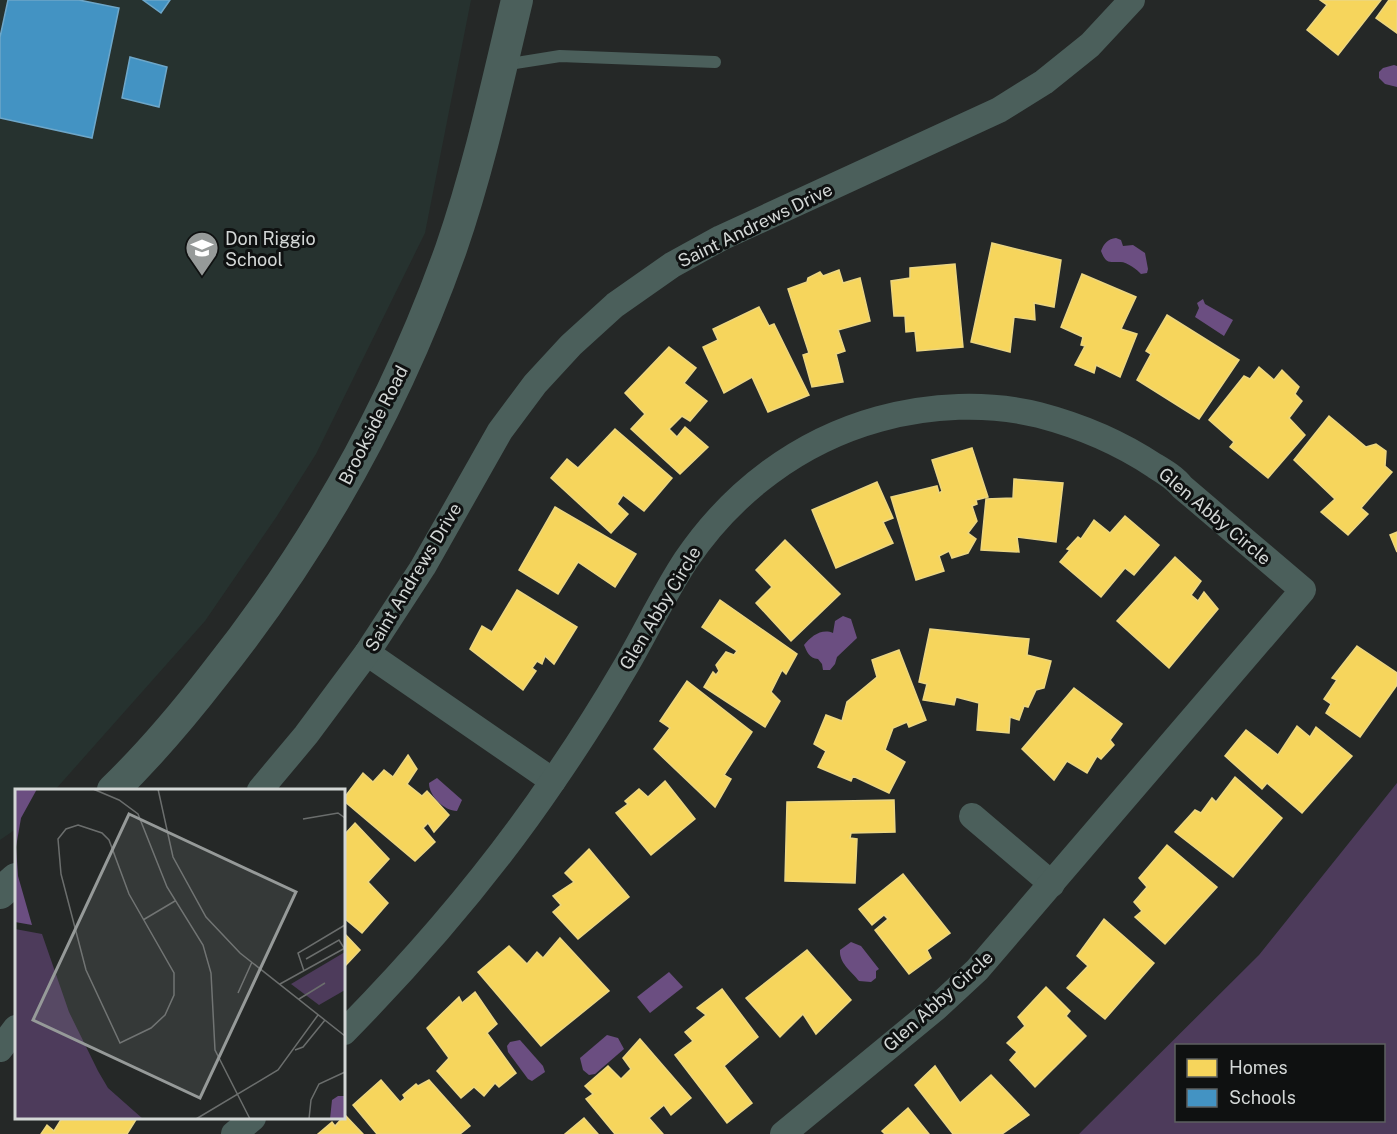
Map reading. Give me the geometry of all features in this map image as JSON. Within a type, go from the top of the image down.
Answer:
[{"type":"street","name":"Brookside Road","points":[[113,789],[190,707],[252,627],[322,523],[371,434],[414,343],[451,249],[481,152],[517,0]]},
{"type":"street","name":"Saint Andrews Drive","points":[[261,789],[306,735],[367,654],[423,567],[500,431],[535,384],[571,345],[615,305],[672,265],[721,238],[999,110],[1044,82],[1090,45],[1131,0]]},
{"type":"street","name":"Glen Abby Circle","points":[[345,1031],[445,923],[512,839],[553,781],[623,671],[685,561],[716,521],[737,499],[769,472],[812,444],[857,425],[893,415],[948,407],[982,407],[1026,412],[1091,431],[1137,453],[1176,480],[1303,590],[1052,884],[969,977],[936,1008],[783,1134]]},
{"type":"street","points":[[367,654],[553,781]]},
{"type":"street","points":[[972,816],[1052,884]]},
{"type":"street","points":[[0,893],[15,880]]},
{"type":"street","points":[[0,1049],[15,1029]]},
{"type":"street","points":[[234,1134],[252,1119]]},
{"type":"lane","points":[[501,66],[560,56],[715,62]]},
{"type":"shaded area","name":"Don Riggio School","points":[[0,0],[471,0],[425,233],[316,454],[277,516],[205,621],[56,789],[15,789],[15,830],[0,840]]},
{"type":"shaded area","points":[[1397,66],[1397,87],[1385,84],[1379,78],[1379,72],[1383,68]]},
{"type":"shaded area","points":[[1116,238],[1121,240],[1123,246],[1133,245],[1145,253],[1147,273],[1141,274],[1122,262],[1106,260],[1101,251],[1103,246],[1109,240]]},
{"type":"shaded area","points":[[1203,299],[1205,304],[1233,320],[1224,336],[1195,317],[1199,308],[1197,303]]},
{"type":"shaded area","points":[[843,616],[851,619],[857,638],[837,657],[830,670],[823,670],[822,664],[809,654],[804,645],[817,634],[833,633],[835,621]]},
{"type":"shaded area","points":[[437,778],[462,800],[457,811],[442,806],[434,798],[429,783]]},
{"type":"shaded area","points":[[1397,783],[1397,1134],[1079,1134],[1259,955]]},
{"type":"shaded area","points":[[851,942],[861,946],[879,969],[876,971],[876,978],[871,982],[859,981],[841,959],[840,950]]},
{"type":"shaded area","points":[[669,972],[683,987],[650,1013],[637,997]]},
{"type":"shaded area","points":[[607,1035],[618,1038],[624,1049],[595,1074],[589,1075],[583,1070],[580,1058]]},
{"type":"shaded area","points":[[520,1040],[543,1066],[545,1072],[532,1081],[528,1079],[508,1052],[507,1046],[510,1042]]},
{"type":"building: Homes","points":[[1320,0],[1381,0],[1338,55],[1307,30],[1327,5]]},
{"type":"building: Homes","points":[[1389,0],[1397,0],[1397,33],[1376,18]]},
{"type":"building: Homes","points":[[992,243],[1061,260],[1054,307],[1034,303],[1035,320],[1014,317],[1010,352],[971,342]]},
{"type":"building: Homes","points":[[955,264],[963,347],[917,351],[915,331],[906,332],[905,316],[894,316],[891,281],[910,278],[910,268]]},
{"type":"building: Homes","points":[[839,270],[843,283],[860,278],[870,321],[838,330],[845,351],[836,354],[843,382],[812,387],[803,355],[809,353],[788,289],[807,282],[808,278],[820,272],[823,276]]},
{"type":"building: Homes","points":[[1082,274],[1136,297],[1121,329],[1137,334],[1120,377],[1096,365],[1094,373],[1075,365],[1085,346],[1081,345],[1083,337],[1061,327]]},
{"type":"building: Homes","points":[[759,307],[769,326],[774,324],[809,395],[768,412],[752,377],[724,393],[703,347],[718,340],[713,329]]},
{"type":"building: Homes","points":[[1167,315],[1239,360],[1199,419],[1137,380],[1151,354],[1146,351]]},
{"type":"building: Homes","points":[[669,347],[696,368],[684,383],[707,401],[690,421],[682,416],[669,429],[677,437],[685,427],[708,447],[680,474],[631,429],[645,414],[625,393]]},
{"type":"building: Homes","points":[[1259,367],[1274,380],[1282,370],[1299,387],[1295,394],[1302,401],[1289,418],[1305,435],[1268,478],[1230,447],[1234,442],[1209,420],[1244,376],[1250,379]]},
{"type":"building: Homes","points":[[1329,416],[1366,447],[1376,444],[1386,451],[1385,466],[1392,472],[1361,508],[1368,514],[1348,535],[1321,512],[1335,499],[1294,460]]},
{"type":"building: Homes","points":[[615,429],[672,478],[644,511],[623,495],[617,504],[628,514],[611,533],[551,478],[567,459],[578,468]]},
{"type":"building: Homes","points":[[972,448],[988,497],[976,500],[977,504],[972,506],[977,521],[968,533],[976,539],[968,553],[952,558],[949,551],[939,556],[944,571],[916,580],[891,497],[937,486],[939,493],[942,491],[932,460]]},
{"type":"building: Homes","points":[[1014,479],[1063,483],[1056,542],[1017,537],[1019,552],[981,550],[986,499],[1013,498]]},
{"type":"building: Homes","points":[[877,482],[893,518],[883,522],[893,543],[836,568],[812,510]]},
{"type":"building: Homes","points":[[555,507],[636,554],[615,587],[578,562],[558,594],[519,570]]},
{"type":"building: Homes","points":[[1125,516],[1159,545],[1134,575],[1125,568],[1101,597],[1060,562],[1070,550],[1067,549],[1078,537],[1081,539],[1094,520],[1110,533]]},
{"type":"building: Homes","points":[[1397,532],[1397,552],[1390,535]]},
{"type":"building: Homes","points":[[785,540],[840,594],[791,641],[756,603],[772,587],[756,570]]},
{"type":"building: Homes","points":[[1175,557],[1201,581],[1191,595],[1198,601],[1204,592],[1218,609],[1169,668],[1117,621]]},
{"type":"building: Homes","points":[[517,590],[577,627],[554,664],[545,656],[542,664],[537,661],[532,668],[536,671],[523,690],[470,649],[482,626],[492,632]]},
{"type":"building: Homes","points":[[720,600],[797,654],[786,674],[782,670],[771,692],[780,701],[765,727],[704,687],[713,672],[716,675],[719,671],[716,665],[726,652],[734,655],[737,651],[702,627]]},
{"type":"building: Homes","points":[[930,629],[1029,639],[1027,655],[1051,661],[1044,688],[1036,690],[1028,707],[1024,706],[1019,720],[1010,717],[1009,733],[977,730],[979,703],[956,697],[954,705],[923,700],[927,684],[919,682]]},
{"type":"building: Homes","points":[[1357,646],[1397,673],[1397,685],[1360,737],[1326,713],[1331,704],[1324,699],[1337,680],[1332,678]]},
{"type":"building: Homes","points":[[899,650],[926,720],[909,727],[907,722],[893,728],[885,750],[905,762],[889,793],[853,776],[851,781],[818,767],[826,751],[814,744],[826,715],[842,721],[847,702],[877,677],[872,660]]},
{"type":"building: Homes","points":[[687,681],[752,732],[724,775],[731,779],[715,807],[654,749],[670,728],[660,721]]},
{"type":"building: Homes","points":[[1074,688],[1122,724],[1110,740],[1114,745],[1101,759],[1097,756],[1087,773],[1067,761],[1054,780],[1022,749]]},
{"type":"building: Homes","points":[[1297,726],[1310,737],[1316,727],[1352,756],[1302,813],[1267,783],[1262,789],[1225,756],[1246,730],[1278,755]]},
{"type":"building: Homes","points":[[408,755],[417,769],[407,784],[422,796],[427,791],[449,815],[434,832],[428,823],[423,828],[435,842],[415,861],[345,802],[345,797],[363,773],[373,782],[384,770],[393,777]]},
{"type":"building: Homes","points":[[1235,777],[1282,818],[1233,877],[1175,832],[1195,810],[1201,813],[1212,798],[1216,802]]},
{"type":"building: Homes","points":[[665,781],[695,819],[651,855],[616,813],[628,804],[625,801],[639,789],[648,797]]},
{"type":"building: Homes","points":[[894,800],[895,832],[851,833],[850,838],[857,839],[855,883],[785,881],[787,802]]},
{"type":"building: Homes","points":[[355,823],[389,859],[368,882],[388,903],[362,933],[345,919],[345,834]]},
{"type":"building: Homes","points":[[1167,845],[1217,887],[1165,944],[1135,917],[1142,911],[1134,902],[1147,887],[1139,878]]},
{"type":"building: Homes","points":[[589,849],[629,897],[578,939],[553,912],[561,905],[553,896],[574,882],[565,873]]},
{"type":"building: Homes","points":[[903,874],[950,933],[927,950],[931,958],[909,974],[875,930],[888,919],[884,915],[872,925],[859,909]]},
{"type":"building: Homes","points":[[1104,919],[1154,963],[1105,1019],[1067,988],[1088,966],[1077,956]]},
{"type":"building: Homes","points":[[345,934],[360,950],[345,966]]},
{"type":"building: Homes","points":[[560,938],[609,991],[541,1046],[478,972],[509,946],[527,964],[537,952],[543,958]]},
{"type":"building: Homes","points":[[807,950],[851,1000],[816,1034],[803,1014],[780,1037],[746,998]]},
{"type":"building: Homes","points":[[1046,987],[1070,1011],[1066,1016],[1086,1036],[1035,1087],[1010,1060],[1017,1052],[1007,1043],[1025,1026],[1018,1017]]},
{"type":"building: Homes","points":[[722,989],[758,1037],[724,1066],[752,1103],[727,1123],[675,1055],[693,1041],[685,1032],[706,1015],[697,1008]]},
{"type":"building: Homes","points":[[475,992],[497,1024],[487,1033],[516,1073],[499,1087],[495,1083],[484,1096],[474,1087],[461,1098],[437,1071],[449,1058],[427,1028],[459,997],[462,1003]]},
{"type":"building: Homes","points":[[640,1039],[691,1098],[671,1115],[664,1105],[649,1118],[663,1134],[615,1134],[586,1099],[593,1094],[585,1086],[608,1066],[621,1079],[631,1069],[623,1058]]},
{"type":"building: Homes","points":[[935,1066],[960,1103],[991,1075],[1029,1115],[1002,1134],[953,1134],[915,1085]]},
{"type":"building: Homes","points":[[381,1080],[400,1102],[405,1098],[403,1095],[416,1084],[418,1086],[429,1080],[470,1126],[460,1134],[377,1134],[353,1105]]},
{"type":"building: Homes","points":[[908,1108],[929,1134],[885,1134],[882,1131]]},
{"type":"building: Homes","points":[[345,1115],[363,1134],[318,1134],[332,1122],[335,1126],[341,1119],[345,1119]]},
{"type":"building: Homes","points":[[584,1118],[598,1134],[565,1134]]},
{"type":"building: Homes","points":[[61,1119],[136,1119],[127,1134],[41,1134],[47,1125],[54,1131]]},
{"type":"building: Schools","points":[[8,0],[79,0],[119,8],[92,138],[0,118],[0,37]]},
{"type":"building: Schools","points":[[143,0],[170,0],[161,13]]},
{"type":"building: Schools","points":[[130,57],[167,67],[159,107],[122,98]]},
{"type":"place","name":"Don Riggio School","points":[[202,277]]}]
